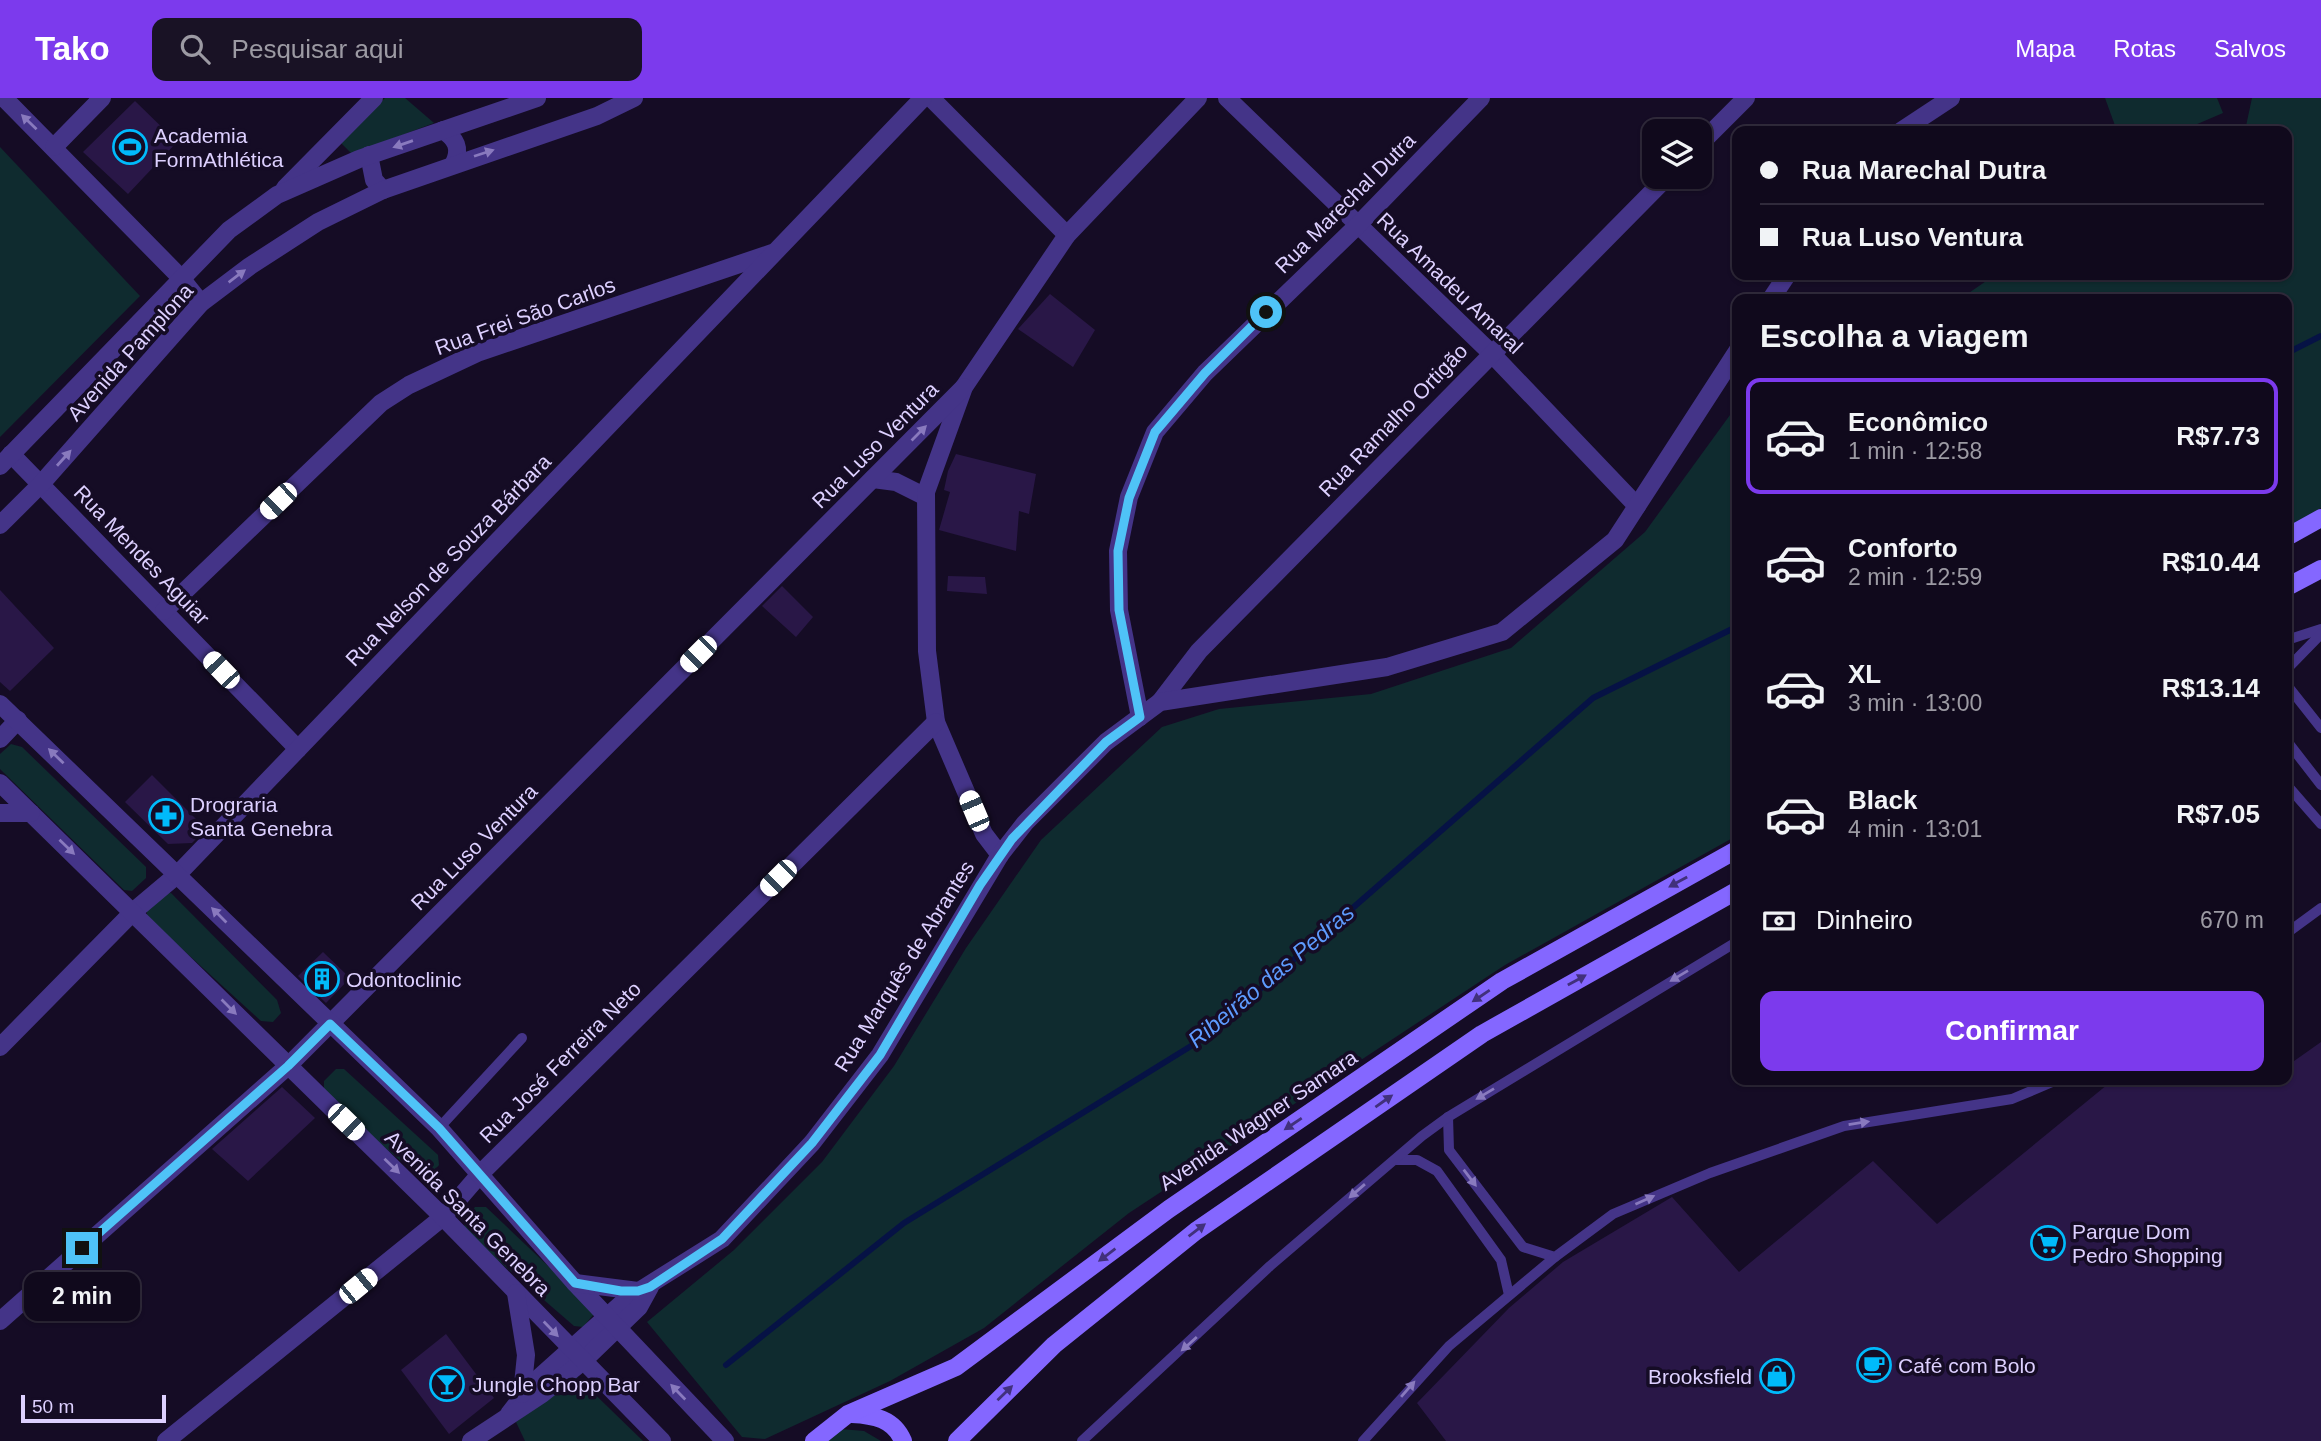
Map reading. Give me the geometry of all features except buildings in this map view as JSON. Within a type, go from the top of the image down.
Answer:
[{"type":"main road","points":[[2292,534],[2321,518]]},
{"type":"main road","points":[[2292,584],[2321,569]]},
{"type":"main road","name":"Avenida Wagner Samara","points":[[814,1441],[848,1414],[956,1367],[1168,1209],[1502,981],[1732,852]]},
{"type":"main road","points":[[957,1441],[1054,1345],[1196,1231],[1482,1034],[1732,893]]},
{"type":"main road","points":[[848,1414],[875,1415],[898,1429],[903,1441]]},
{"type":"street","points":[[4,98],[181,278],[201,303]]},
{"type":"street","points":[[54,147],[102,98]]},
{"type":"street","points":[[277,195],[374,98]]},
{"type":"street","name":"Avenida Pamplona","points":[[6,460],[229,230],[277,195],[369,155],[537,98]]},
{"type":"street","name":"Avenida Pamplona","points":[[0,525],[41,484],[201,303],[250,266],[317,222],[383,190],[454,163],[597,116],[634,98]]},
{"type":"street","name":"Rua Nelson de Souza Bárbara","points":[[0,1047],[134,911],[178,874],[923,98]]},
{"type":"street","points":[[931,98],[1067,234]]},
{"type":"street","points":[[1000,855],[984,834],[936,722],[927,651],[926,497],[964,387],[1067,234],[1198,98]]},
{"type":"street","name":"Rua Amadeu Amaral","points":[[1227,98],[1491,353],[1637,506]]},
{"type":"street","name":"Rua Marechal Dutra","points":[[1140,717],[1119,610],[1118,551],[1129,498],[1155,432],[1205,373],[1357,226],[1481,98]]},
{"type":"street","points":[[1712,132],[1746,98]]},
{"type":"street","points":[[1909,126],[1951,98]]},
{"type":"street","points":[[443,130],[454,137],[458,147],[454,163]]},
{"type":"street","points":[[369,155],[374,180],[383,190]]},
{"type":"street","name":"Rua Ramalho Ortigão","points":[[1160,702],[1199,651],[1655,189]]},
{"type":"street","name":"Rua Frei São Carlos","points":[[164,611],[381,403],[409,385],[477,353],[775,253]]},
{"type":"street","name":"Rua Marquês de Abrantes","points":[[471,1441],[542,1394],[576,1355],[644,1289],[722,1239],[812,1143],[880,1055],[1000,855],[1025,823],[1088,760],[1160,702],[1387,667],[1502,632],[1615,540],[1732,359]]},
{"type":"street","name":"Rua Luso Ventura","points":[[0,1321],[288,1066],[964,387]]},
{"type":"street","name":"Rua Mendes Aguiar","points":[[6,460],[41,484],[298,749]]},
{"type":"street","points":[[873,479],[896,482],[926,497]]},
{"type":"street","name":"Avenida Santa Genebra","points":[[0,704],[439,1128],[575,1283],[725,1441]]},
{"type":"street","points":[[0,739],[18,720]]},
{"type":"street","name":"Rua José Ferreira Neto","points":[[166,1441],[443,1217],[481,1173],[936,722]]},
{"type":"street","name":"Avenida Santa Genebra","points":[[0,783],[134,911],[443,1217],[662,1441]]},
{"type":"street","points":[[0,813],[31,813]]},
{"type":"street","points":[[575,1283],[644,1289]]},
{"type":"street","points":[[516,1293],[526,1355],[522,1394]]},
{"type":"street","name":"Rua Marquês de Abrantes","points":[[509,1414],[522,1394],[576,1355]]},
{"type":"lane","points":[[2292,638],[2321,629]]},
{"type":"lane","points":[[2292,664],[2321,635]]},
{"type":"lane","points":[[2292,691],[2321,728]]},
{"type":"lane","points":[[2292,747],[2321,785]]},
{"type":"lane","points":[[2292,791],[2321,824]]},
{"type":"lane","points":[[2292,929],[2321,908]]},
{"type":"lane","points":[[1082,1441],[1261,1275],[1448,1117],[1732,945]]},
{"type":"lane","points":[[439,1128],[522,1038]]},
{"type":"lane","points":[[1363,1441],[1449,1346],[1555,1257],[1613,1214],[1710,1173],[1844,1126],[2012,1099],[2045,1085]]},
{"type":"lane","points":[[1448,1117],[1449,1150],[1523,1247],[1555,1257]]},
{"type":"lane","points":[[1395,1160],[1418,1160],[1437,1171],[1501,1260],[1509,1295]]},
{"type":"green space","points":[[385,98],[405,98],[434,123],[352,154],[341,143]]},
{"type":"green space","points":[[2105,98],[2217,98],[2223,113],[2193,126],[2115,126]]},
{"type":"green space","points":[[2252,98],[2321,98],[2321,508],[2292,524],[2292,294],[1967,294],[1988,280],[2292,280],[2292,126],[2246,126]]},
{"type":"green space","points":[[0,147],[140,296],[0,437]]},
{"type":"green space","points":[[1732,412],[1732,838],[1505,965],[1129,1213],[984,1328],[890,1381],[765,1439],[742,1437],[647,1322],[734,1250],[822,1162],[894,1066],[966,948],[1041,840],[1162,727],[1219,709],[1371,694],[1511,648],[1645,532]]},
{"type":"green space","points":[[11,744],[22,747],[146,867],[146,878],[132,891],[124,890],[0,769],[0,754]]},
{"type":"green space","points":[[171,893],[277,1000],[281,1013],[273,1022],[261,1021],[147,917],[147,907],[162,894]]},
{"type":"green space","points":[[336,1069],[344,1069],[438,1155],[439,1165],[425,1181],[324,1097],[324,1081]]},
{"type":"green space","points":[[475,1207],[486,1207],[586,1302],[594,1314],[583,1327],[574,1326],[463,1230],[467,1216]]},
{"type":"green space","points":[[576,1376],[643,1441],[525,1441],[516,1422]]},
{"type":"green space","points":[[841,1429],[864,1431],[881,1441],[828,1441]]},
{"type":"waterway","name":"Ribeirão das Pedras","points":[[2292,350],[2321,336]]},
{"type":"waterway","name":"Ribeirão das Pedras","points":[[726,1365],[904,1223],[1204,1038],[1593,698],[1732,629]]},
{"type":"place","name":"Academia FormAthlética","points":[[130,147]]},
{"type":"place","name":"Drograria Santa Genebra","points":[[166,816]]},
{"type":"place","name":"Odontoclinic","points":[[322,979]]},
{"type":"place","name":"Parque Dom Pedro Shopping","points":[[2048,1243]]},
{"type":"place","name":"Café com Bolo","points":[[1874,1365]]},
{"type":"place","name":"Brooksfield","points":[[1777,1376]]},
{"type":"place","name":"Jungle Chopp Bar","points":[[447,1384]]},
{"type":"route","points":[[82,1248],[288,1066],[330,1024],[439,1128],[575,1283],[621,1291],[638,1291],[650,1287],[722,1239],[812,1143],[880,1055],[980,885],[1025,823],[1106,742],[1140,717],[1119,610],[1118,551],[1129,498],[1155,432],[1205,373],[1266,312]]}]
